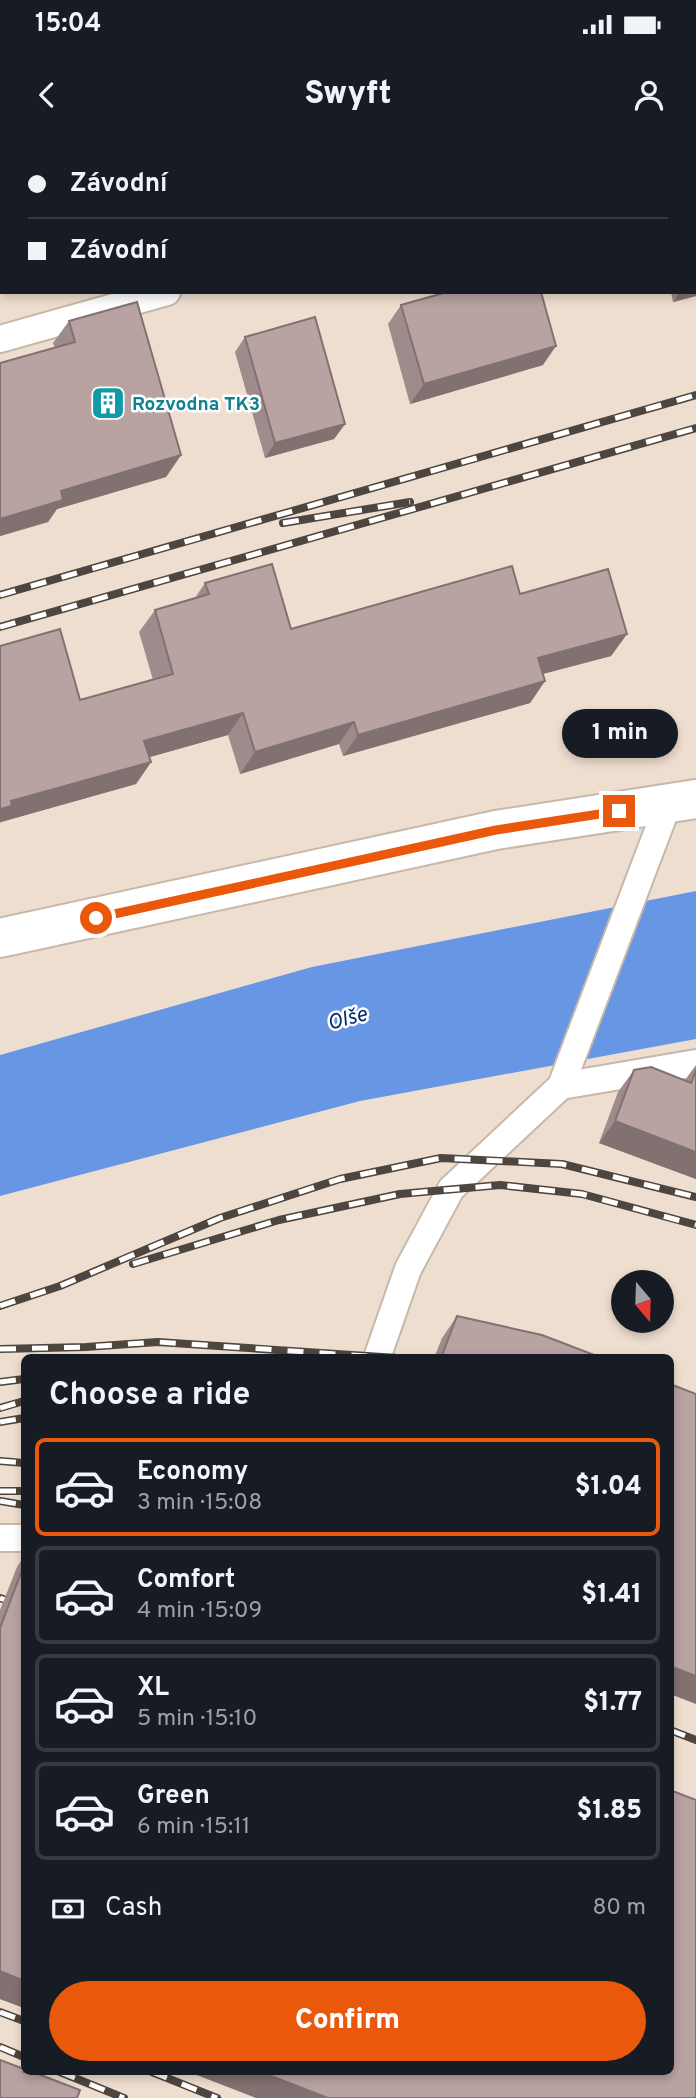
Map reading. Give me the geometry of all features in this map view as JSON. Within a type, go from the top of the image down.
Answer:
[{"type":"street","points":[[0,938],[496,830],[682,802]]},
{"type":"lane","points":[[0,339],[160,294]]},
{"type":"lane","points":[[378,1354],[408,1269],[451,1189],[561,1086],[653,846],[682,802]]},
{"type":"lane","points":[[561,1086],[696,1063]]},
{"type":"lane","points":[[0,1538],[21,1538]]},
{"type":"water","name":"Olše","points":[[696,891],[696,1039],[360,1101],[0,1196],[0,1055],[312,967]]},
{"type":"building","points":[[440,294],[542,294],[556,346],[424,384],[401,305]]},
{"type":"building","points":[[137,302],[181,455],[61,491],[63,500],[0,519],[0,363],[75,342],[69,321]]},
{"type":"building","points":[[315,317],[345,424],[275,443],[245,337]]},
{"type":"building","points":[[272,564],[291,629],[512,566],[520,594],[608,569],[627,634],[538,658],[545,681],[358,735],[354,722],[255,752],[243,713],[144,741],[151,762],[11,801],[12,806],[0,809],[0,646],[60,629],[80,700],[173,674],[155,610],[209,594],[205,583]]},
{"type":"building","points":[[651,1067],[691,1083],[696,1070],[696,1152],[615,1121],[634,1070]]},
{"type":"building","points":[[457,1316],[542,1335],[592,1354],[443,1354]]},
{"type":"building","points":[[674,1386],[696,1394],[696,1676],[674,1668]]},
{"type":"building","points":[[21,1573],[21,1980],[0,1971],[0,1628]]},
{"type":"building","points":[[674,1792],[696,1800],[696,2098],[328,2098],[269,2075],[674,2075]]},
{"type":"building","points":[[0,2060],[21,2068],[21,2075],[41,2075],[80,2090],[77,2098],[0,2098]]},
{"type":"railway","points":[[0,595],[696,395]]},
{"type":"railway","points":[[0,627],[696,428]]},
{"type":"railway","points":[[283,523],[410,502]]},
{"type":"railway","points":[[0,1306],[60,1286],[220,1218],[340,1179],[441,1158],[562,1164],[696,1197]]},
{"type":"railway","points":[[133,1264],[279,1220],[400,1194],[500,1185],[582,1194],[696,1225]]},
{"type":"railway","points":[[0,1349],[158,1342],[337,1354]]},
{"type":"railway","points":[[0,1382],[21,1379]]},
{"type":"railway","points":[[0,1408],[21,1402]]},
{"type":"railway","points":[[0,1422],[21,1418]]},
{"type":"railway","points":[[0,1461],[21,1463]]},
{"type":"railway","points":[[0,1491],[21,1491]]},
{"type":"railway","points":[[0,1501],[21,1504]]},
{"type":"railway","points":[[0,1598],[21,1605]]},
{"type":"railway","points":[[674,1732],[696,1740]]},
{"type":"railway","points":[[0,2012],[21,2020]]},
{"type":"railway","points":[[0,2047],[21,2056]]},
{"type":"railway","points":[[67,2075],[124,2098]]},
{"type":"railway","points":[[160,2075],[217,2098]]},
{"type":"place","name":"Rozvodna TK3","points":[[108,403]]},
{"type":"route","points":[[96,918],[496,830],[619,811]]}]
